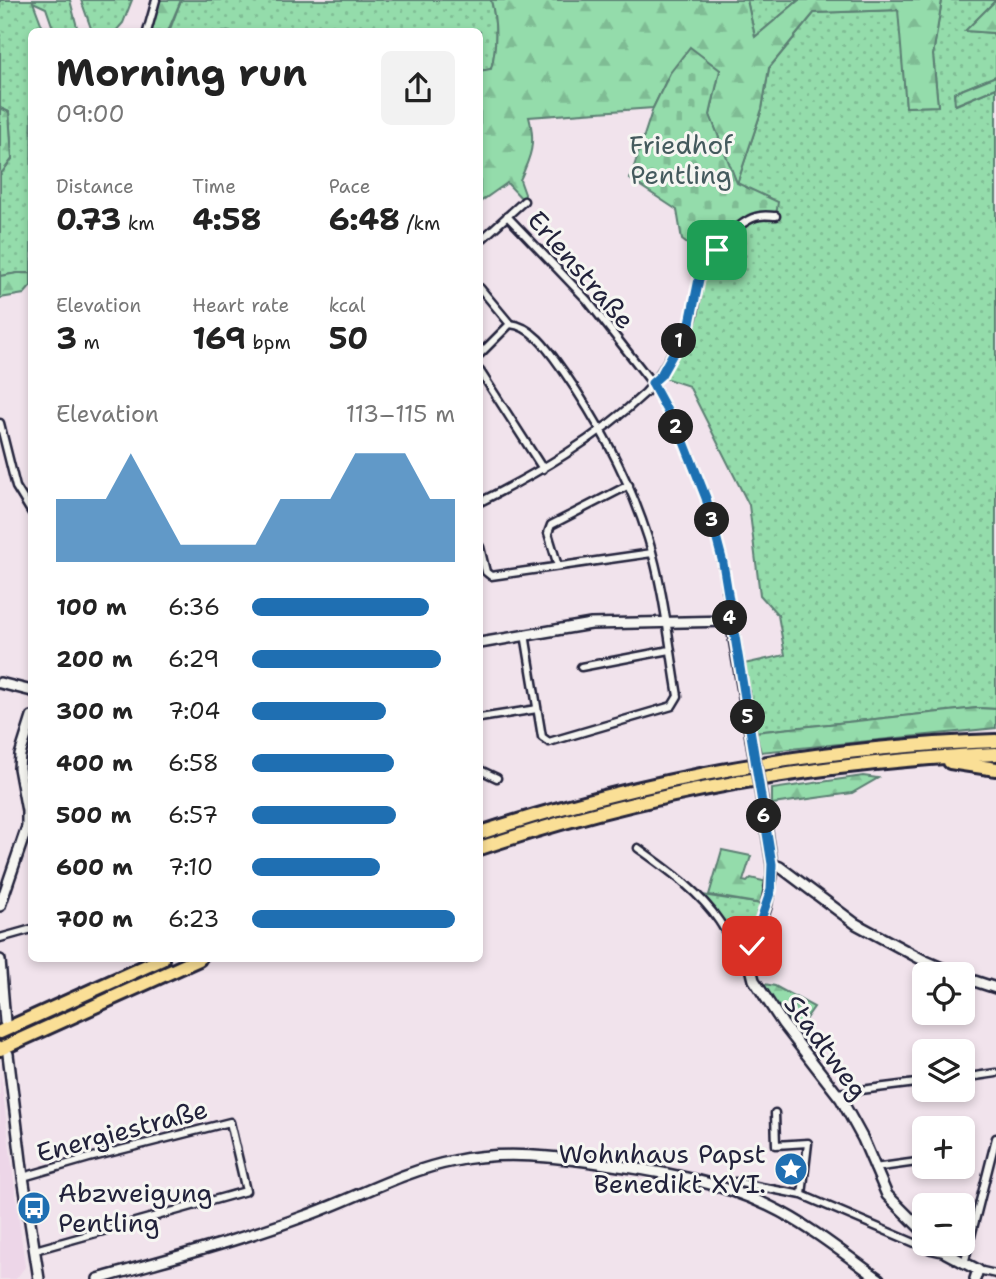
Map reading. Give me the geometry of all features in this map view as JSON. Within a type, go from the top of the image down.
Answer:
[{"type":"highway","points":[[483,832],[573,804],[661,782],[727,770],[892,747],[996,741]]},
{"type":"highway","points":[[483,847],[585,816],[748,780],[912,759],[996,754]]},
{"type":"highway","points":[[912,759],[996,769]]},
{"type":"highway","points":[[3,1027],[155,962]]},
{"type":"highway","points":[[4,1052],[193,962]]},
{"type":"street","points":[[148,28],[156,0]]},
{"type":"street","points":[[483,238],[524,201]]},
{"type":"street","name":"Erlenstraße","points":[[508,216],[587,300],[652,383],[684,442],[706,498],[723,563],[731,621]]},
{"type":"street","points":[[483,500],[543,469],[601,429],[647,391],[661,375],[690,323],[699,279],[720,246],[750,220],[759,216],[776,216]]},
{"type":"street","points":[[483,292],[510,324],[518,325],[534,335],[558,364],[601,429],[629,485],[652,554],[667,622],[678,696],[672,706],[549,742],[542,737],[525,634]]},
{"type":"street","points":[[483,351],[510,324]]},
{"type":"street","points":[[483,376],[543,469]]},
{"type":"street","points":[[0,423],[16,487],[28,506]]},
{"type":"street","points":[[558,566],[548,533],[551,525],[629,485]]},
{"type":"street","points":[[483,560],[486,572],[491,576],[652,554]]},
{"type":"street","points":[[483,642],[591,624],[731,621]]},
{"type":"street","name":"Stadtweg","points":[[731,621],[772,864],[771,890],[751,956],[754,980],[836,1093],[863,1139],[887,1195],[912,1220]]},
{"type":"street","points":[[581,667],[670,650]]},
{"type":"street","points":[[0,683],[28,690]]},
{"type":"street","points":[[483,718],[537,709]]},
{"type":"street","points":[[28,730],[19,768],[28,807]]},
{"type":"street","points":[[483,771],[497,778]]},
{"type":"street","points":[[0,906],[24,841],[28,817]]},
{"type":"street","points":[[638,848],[699,897],[713,912],[739,952],[751,956]]},
{"type":"street","points":[[772,864],[780,867],[856,924],[928,962]]},
{"type":"street","points":[[0,938],[28,930]]},
{"type":"street","points":[[0,960],[3,1027]]},
{"type":"street","points":[[975,981],[996,988]]},
{"type":"street","points":[[4,1052],[39,1279]]},
{"type":"street","points":[[975,1076],[996,1073]]},
{"type":"street","points":[[836,1093],[912,1084]]},
{"type":"street","points":[[775,1113],[776,1145],[808,1143],[802,1195]]},
{"type":"street","name":"Energiestraße","points":[[23,1177],[89,1157],[230,1122],[246,1191],[35,1250]]},
{"type":"street","points":[[964,1264],[996,1138]]},
{"type":"street","points":[[98,1279],[302,1218],[425,1168],[454,1160],[521,1156],[567,1158],[656,1171],[696,1179],[739,1193],[770,1206],[814,1232],[879,1279]]},
{"type":"street","points":[[874,1168],[912,1163]]},
{"type":"street","points":[[735,1182],[802,1195],[912,1242]]},
{"type":"street","points":[[951,1256],[977,1275],[996,1274]]},
{"type":"shaded area","points":[[0,1072],[25,1267],[16,1279],[0,1279]]},
{"type":"green space","points":[[0,0],[70,0],[77,28],[53,28],[46,8],[33,2],[43,28],[28,28],[28,273],[0,276],[0,175],[12,159],[9,112],[0,108]]},
{"type":"green space","points":[[81,0],[132,0],[119,28],[91,28]]},
{"type":"green space","points":[[156,0],[181,0],[169,28],[148,28]]},
{"type":"green space","points":[[181,0],[491,0],[495,44],[491,69],[483,70],[483,28],[170,28]]},
{"type":"green space","points":[[491,0],[747,0],[755,37],[799,0],[942,0],[933,55],[938,106],[906,107],[898,10],[814,13],[769,68],[762,109],[737,184],[710,115],[720,70],[670,73],[653,108],[529,117],[531,149],[520,180],[525,194],[524,201],[507,183],[483,200],[483,70],[491,69],[494,52]]},
{"type":"green space","points":[[747,0],[799,0],[755,37]]},
{"type":"green space","points":[[942,0],[996,0],[966,31],[993,33],[996,40],[996,76],[954,93],[956,105],[996,88],[996,709],[977,708],[755,732],[744,664],[785,655],[778,615],[760,595],[749,505],[689,386],[661,377],[692,317],[707,259],[734,227],[777,202],[737,184],[762,109],[769,68],[814,13],[899,10],[906,107],[938,106],[933,55]]},
{"type":"green space","points":[[996,0],[996,40],[993,33],[965,31]]},
{"type":"green space","name":"Friedhof Pentling","points":[[690,47],[720,70],[710,115],[737,183],[778,202],[776,216],[747,218],[734,227],[707,259],[682,240],[677,210],[630,179],[653,108],[670,73]]},
{"type":"green space","points":[[996,76],[996,88],[955,105],[954,93]]},
{"type":"green space","points":[[0,108],[9,112],[12,159],[0,175]]},
{"type":"green space","points":[[28,273],[28,289],[24,294],[0,298],[0,276]]},
{"type":"green space","points":[[977,708],[996,709],[996,728],[761,752],[755,732]]},
{"type":"green space","points":[[863,776],[878,778],[852,793],[772,804],[772,789]]},
{"type":"green space","points":[[722,850],[751,856],[743,881],[747,882],[751,878],[767,882],[762,904],[709,895]]},
{"type":"green space","points":[[702,895],[762,904],[746,942],[739,943],[734,939]]},
{"type":"green space","points":[[759,983],[775,986],[814,1007],[795,1034]]},
{"type":"place","name":"Wohnhaus Papst Benedikt XVI.","points":[[791,1169]]},
{"type":"place","name":"Abzweigung Pentling","points":[[34,1208]]},
{"type":"route","points":[[717,250],[699,279],[690,323],[661,375],[652,383],[684,442],[706,498],[723,563],[772,864],[771,890],[752,946]]}]
